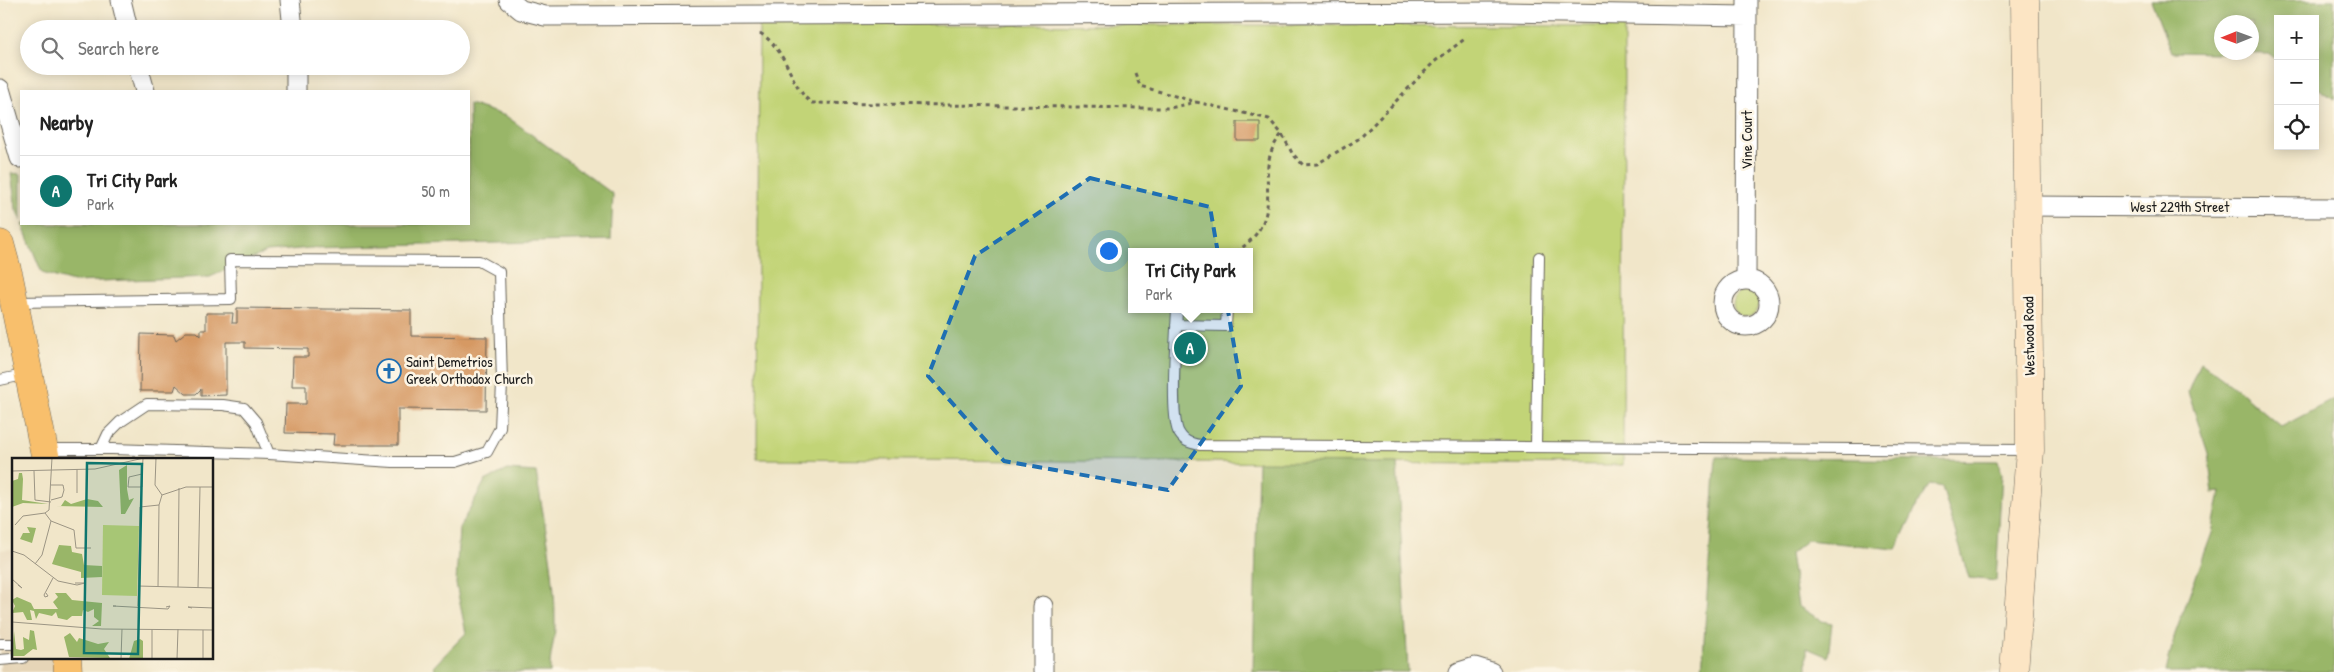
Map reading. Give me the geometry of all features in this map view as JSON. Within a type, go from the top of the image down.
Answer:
[{"type":"main road","points":[[0,244],[14,302],[45,454]]},
{"type":"street","points":[[121,0],[126,20]]},
{"type":"street","points":[[290,0],[292,20]]},
{"type":"street","name":"Westwood Road","points":[[2014,672],[2030,450],[2025,0]]},
{"type":"street","points":[[512,2],[531,14],[544,16],[1503,6],[1747,8]]},
{"type":"street","name":"Vine Court","points":[[1746,279],[1747,8]]},
{"type":"street","points":[[141,75],[145,90]]},
{"type":"street","points":[[296,75],[296,90]]},
{"type":"street","points":[[0,89],[20,158]]},
{"type":"street","name":"West 229th Street","points":[[2026,206],[2334,208]]},
{"type":"street","points":[[1043,606],[1043,672]]},
{"type":"street","points":[[1459,672],[1475,667],[1491,672]]},
{"type":"lane","points":[[1536,446],[1539,257]]},
{"type":"lane","points":[[14,302],[231,299],[230,260],[479,261],[499,272],[502,383],[500,428],[487,452],[455,462],[393,462],[269,454],[101,449],[45,454]]},
{"type":"lane","points":[[1177,313],[1175,417],[1178,429],[1188,443],[1200,445],[2030,450]]},
{"type":"lane","points":[[1176,325],[1226,326],[1226,313]]},
{"type":"lane","points":[[0,380],[29,374]]},
{"type":"lane","points":[[101,449],[108,434],[120,422],[147,404],[223,405],[244,408],[256,422],[269,454]]},
{"type":"path","points":[[752,32],[761,33],[774,44],[788,66],[804,98],[812,103],[1170,108],[1196,102]]},
{"type":"path","points":[[1135,73],[1140,86],[1196,102],[1269,119],[1282,134],[1292,153],[1303,165],[1317,164],[1360,138],[1434,62],[1466,38]]},
{"type":"path","points":[[1242,248],[1249,244],[1260,231],[1265,219],[1268,208],[1270,153],[1282,134]]},
{"type":"highlighted area","points":[[1090,178],[1210,207],[1241,386],[1168,490],[1004,461],[928,376],[975,256]]},
{"type":"shaded area","points":[[12,549],[12,660],[67,660],[68,672],[0,672],[0,550]]},
{"type":"green space","points":[[2151,0],[2334,0],[2334,99],[2319,89],[2319,15],[2274,15],[2274,57],[2269,54],[2259,54],[2259,15],[2214,15],[2214,53],[2171,52]]},
{"type":"green space","points":[[759,24],[1624,26],[1623,465],[757,459]]},
{"type":"green space","points":[[470,104],[506,116],[613,194],[611,240],[310,248],[267,252],[210,277],[73,282],[42,273],[22,225],[470,225]]},
{"type":"green space","points":[[11,173],[20,174],[20,219],[16,209]]},
{"type":"green space","points":[[1746,291],[1755,295],[1759,304],[1755,313],[1746,317],[1737,313],[1733,304],[1737,295]]},
{"type":"green space","points":[[2200,362],[2239,391],[2281,427],[2334,399],[2334,672],[2166,672],[2175,634],[2212,533],[2220,492],[2213,493],[2208,453],[2188,392]]},
{"type":"green space","points":[[1716,457],[1998,461],[2002,473],[1996,581],[1969,578],[1942,487],[1930,484],[1919,501],[1896,549],[1807,540],[1790,554],[1798,606],[1822,621],[1832,623],[1828,657],[1807,648],[1807,672],[1702,672]]},
{"type":"green space","points":[[1258,462],[1397,463],[1408,672],[1253,672]]},
{"type":"green space","points":[[507,470],[536,472],[554,587],[555,626],[550,672],[436,672],[434,666],[466,633],[456,584],[459,528],[485,481]]},
{"type":"building","points":[[1237,122],[1260,122],[1260,141],[1237,141]]},
{"type":"building","name":"Saint Demetrios Greek Orthodox Church","points":[[237,308],[411,310],[411,336],[487,337],[486,410],[398,409],[398,445],[333,445],[334,434],[285,433],[286,404],[306,404],[306,386],[292,386],[293,357],[308,357],[308,349],[245,348],[245,342],[226,342],[226,395],[201,396],[201,389],[196,394],[186,394],[176,385],[174,391],[140,391],[141,334],[174,335],[176,340],[186,332],[197,332],[201,336],[201,330],[206,330],[206,313],[233,313],[232,323],[237,323]]},
{"type":"place","name":"Tri City Park","points":[[1190,348]]},
{"type":"place","name":"Saint Demetrios Greek Orthodox Church","points":[[389,371]]}]
